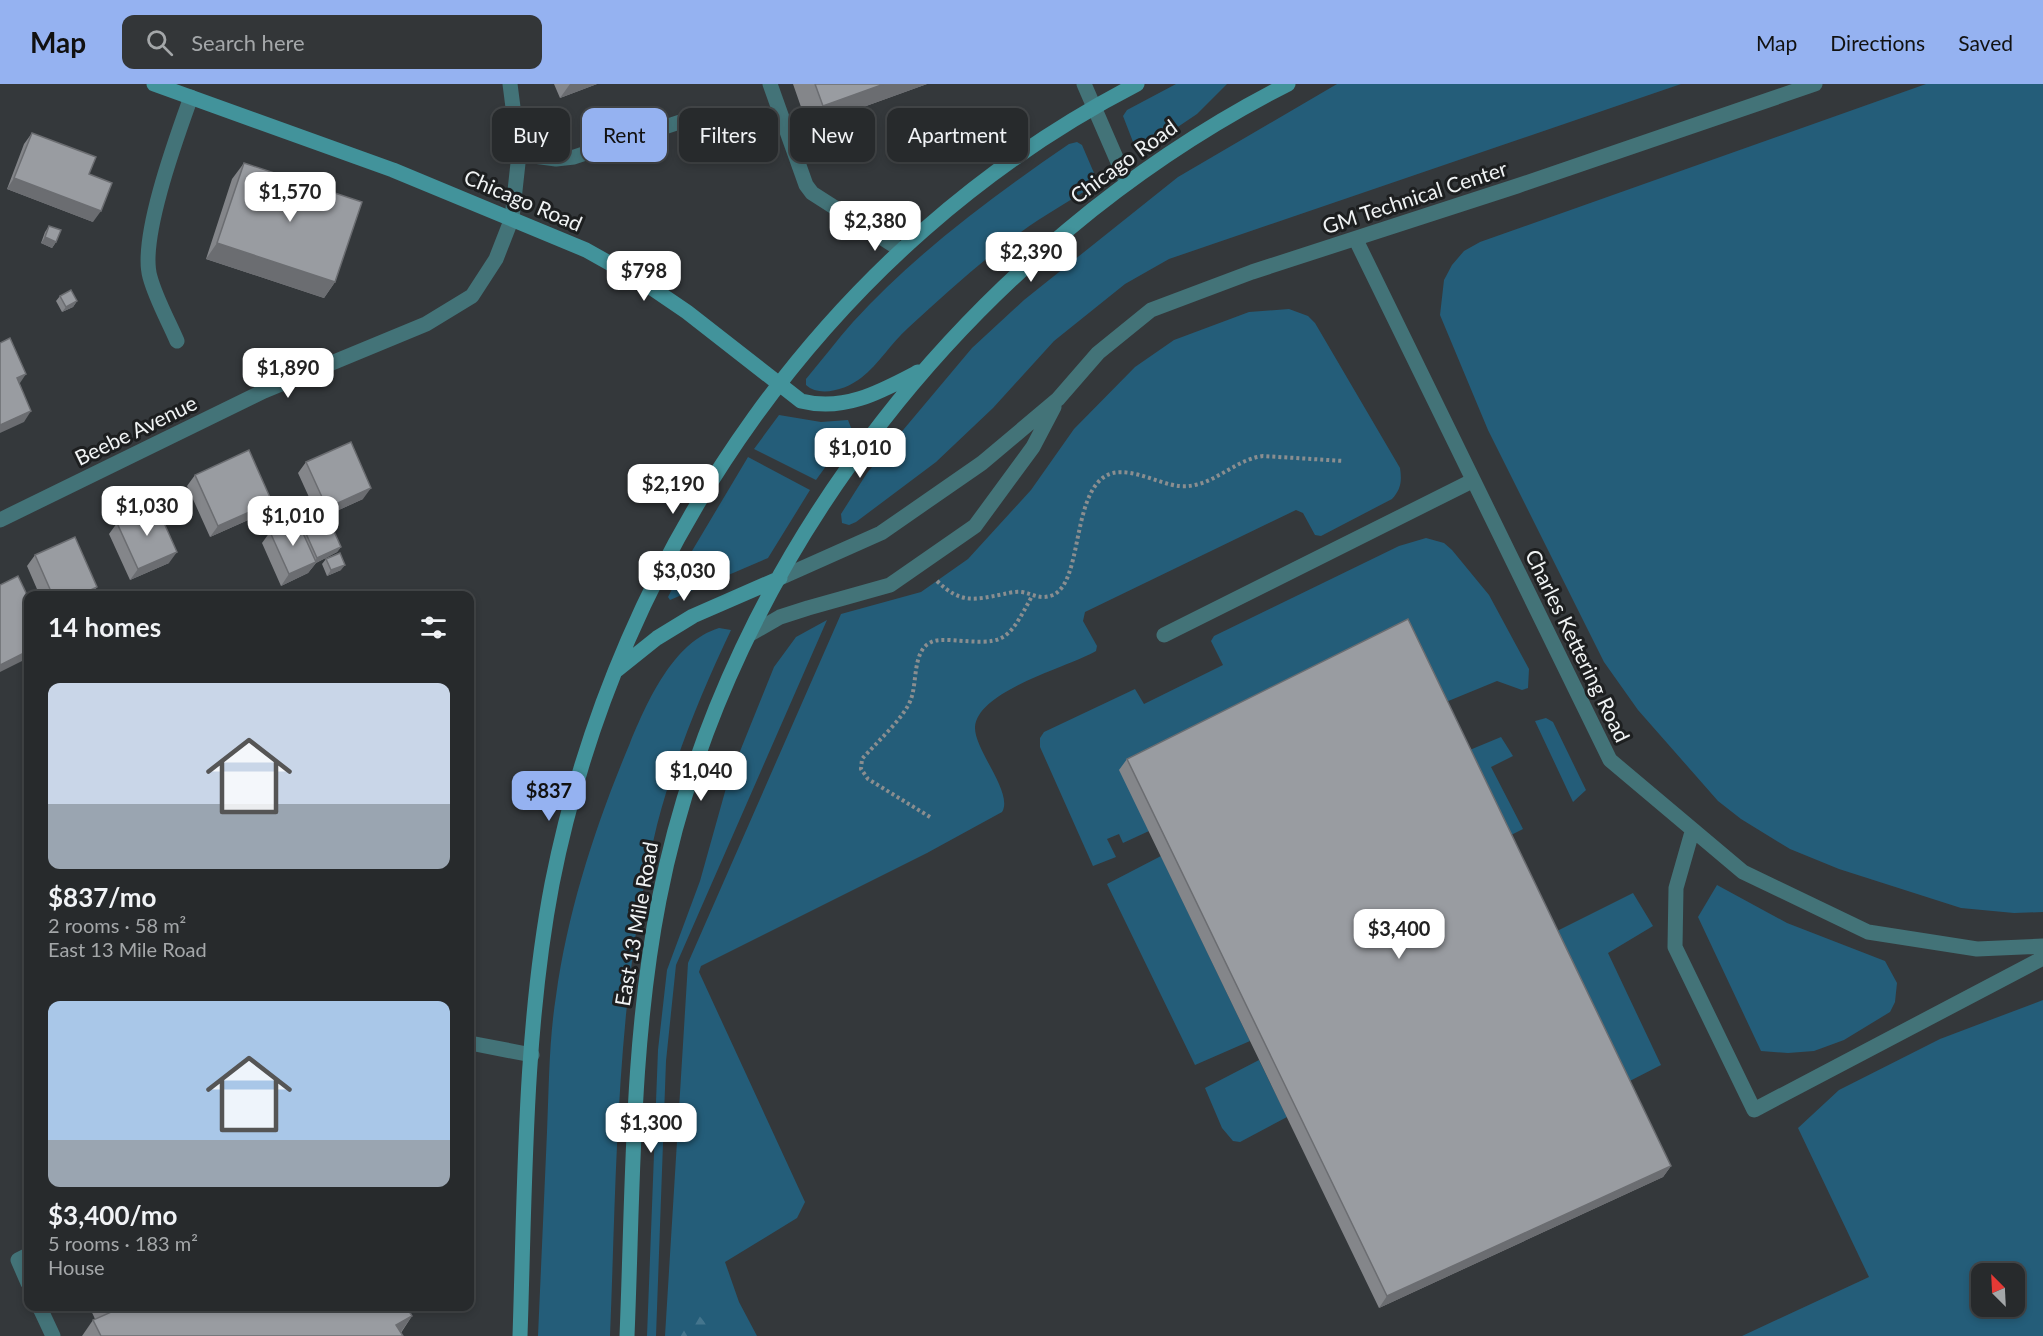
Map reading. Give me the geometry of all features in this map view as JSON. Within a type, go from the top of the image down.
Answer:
[{"type":"main road","name":"Chicago Road","points":[[154,84],[393,170],[586,250],[643,282],[687,312],[801,401],[821,406],[845,403],[874,395],[924,370],[969,320],[1020,271],[1127,183],[1193,138],[1288,84]]},
{"type":"main road","points":[[520,1336],[532,1055],[544,936],[565,823],[586,750],[615,672],[673,548],[715,475],[777,383],[831,320],[901,250],[968,193],[1047,137],[1137,84]]},
{"type":"main road","name":"East 13 Mile Road","points":[[627,1336],[640,1028],[658,908],[678,822],[702,745],[752,633],[780,578],[829,494],[887,414],[924,370]]},
{"type":"main road","points":[[615,672],[657,638],[693,616],[780,578]]},
{"type":"street","name":"Beebe Avenue","points":[[510,84],[513,108]]},
{"type":"street","points":[[770,84],[806,185],[812,193],[901,250]]},
{"type":"street","points":[[1084,84],[1127,183]]},
{"type":"street","name":"GM Technical Center","points":[[780,578],[881,533],[982,464],[1058,399],[1098,353],[1151,310],[1252,272],[1356,240],[1815,84]]},
{"type":"street","points":[[177,341],[149,276],[147,252],[156,212],[191,97]]},
{"type":"street","points":[[570,157],[679,122]]},
{"type":"street","name":"Beebe Avenue","points":[[0,520],[264,391],[426,324],[472,296],[496,259],[512,218],[518,162]]},
{"type":"street","name":"Charles Kettering Road","points":[[1356,240],[1610,760],[1692,832],[1743,872],[1868,932],[1977,948],[2043,946]]},
{"type":"street","name":"GM Technical Center","points":[[752,633],[780,617],[867,594],[890,585],[925,563],[975,526],[1033,447],[1058,399]]},
{"type":"street","points":[[1164,635],[1472,481]]},
{"type":"street","points":[[1692,832],[1676,888],[1675,947],[1754,1110],[2043,958]]},
{"type":"street","points":[[474,1044],[532,1055]]},
{"type":"street","points":[[24,1257],[18,1260],[24,1274]]},
{"type":"street","points":[[41,1311],[53,1336]]},
{"type":"path","points":[[925,563],[937,581],[948,591],[963,598],[972,600],[1020,591],[1032,596],[1053,595],[1066,583],[1080,523],[1097,483],[1109,474],[1128,474],[1178,486],[1193,486],[1209,482],[1251,458],[1263,456],[1344,461]]},
{"type":"path","points":[[930,817],[868,779],[861,769],[862,759],[910,704],[920,656],[927,644],[939,639],[990,643],[999,640],[1019,622],[1032,596]]},
{"type":"green space","points":[[1176,84],[1227,84],[1197,114],[1148,147],[1140,149],[1135,147],[1123,116],[1127,110]]},
{"type":"green space","points":[[1337,84],[1681,84],[1169,259],[1125,284],[1054,341],[993,408],[936,462],[856,522],[849,525],[842,523],[841,514],[867,473],[972,348],[1024,300],[1178,177]]},
{"type":"green space","points":[[1926,84],[2043,84],[2043,912],[2014,913],[1961,908],[1839,869],[1790,849],[1741,819],[1718,801],[1638,710],[1604,662],[1488,430],[1440,315],[1444,280],[1452,265],[1464,251],[1480,242]]},
{"type":"green space","points":[[1077,142],[1082,145],[1097,180],[1094,185],[1030,226],[977,266],[902,334],[861,378],[848,386],[834,390],[819,391],[806,385],[806,379],[847,329],[903,272],[1012,184],[1069,144]]},
{"type":"green space","points":[[1289,309],[1308,316],[1315,323],[1400,468],[1401,481],[1397,492],[1392,499],[1321,536],[1315,535],[1303,513],[1296,510],[1085,612],[1083,621],[1097,646],[1096,651],[1007,691],[991,702],[980,714],[975,727],[976,736],[1003,794],[1002,812],[927,853],[701,966],[699,972],[805,1202],[797,1218],[725,1262],[739,1302],[757,1336],[665,1336],[688,963],[841,614],[921,592],[968,559],[1031,490],[1074,429],[1135,367],[1174,340],[1249,312]]},
{"type":"green space","points":[[779,415],[821,422],[848,420],[852,430],[816,480],[754,449]]},
{"type":"green space","points":[[748,457],[810,490],[768,558],[670,600],[668,597],[689,556]]},
{"type":"green space","points":[[1426,538],[1444,543],[1452,550],[1489,595],[1529,669],[1528,688],[1522,690],[1497,681],[1441,704],[1120,770],[1149,831],[1123,843],[1119,834],[1107,839],[1116,857],[1093,866],[1040,747],[1040,738],[1044,732],[1135,689],[1144,704],[1223,665],[1211,641],[1214,636],[1399,546]]},
{"type":"green space","points":[[827,620],[676,965],[666,1061],[656,1336],[647,1336],[658,1050],[667,970],[700,881],[728,781],[774,667],[796,637]]},
{"type":"green space","points":[[719,628],[731,630],[690,726],[664,800],[643,888],[633,951],[617,1143],[610,1336],[538,1336],[552,1029],[561,963],[576,899],[606,804],[637,727],[654,692],[675,660],[688,646],[703,635]]},
{"type":"green space","points":[[1546,718],[1553,722],[1586,790],[1573,802],[1535,721]]},
{"type":"green space","points":[[1501,737],[1513,756],[1491,767],[1523,829],[1501,840],[1460,754]]},
{"type":"green space","points":[[1161,856],[1250,1041],[1195,1065],[1107,884]]},
{"type":"green space","points":[[1717,885],[1787,923],[1885,961],[1897,983],[1895,1002],[1890,1012],[1844,1040],[1814,1051],[1788,1053],[1761,1051],[1698,917]]},
{"type":"green space","points":[[1633,893],[1653,926],[1608,953],[1661,1065],[1620,1086],[1553,933]]},
{"type":"green space","points":[[2043,1000],[2043,1336],[1742,1336],[1869,1277],[1798,1128],[1839,1090],[1940,1039]]},
{"type":"green space","points":[[1259,1060],[1287,1117],[1240,1142],[1233,1141],[1222,1128],[1205,1088]]},
{"type":"green space","points":[[692,1307],[707,1325],[711,1336],[677,1336],[677,1323]]},
{"type":"building","points":[[815,84],[884,84],[823,106]]},
{"type":"building","points":[[32,133],[96,157],[89,174],[112,183],[101,211],[14,178]]},
{"type":"building","points":[[244,163],[362,202],[335,282],[217,243]]},
{"type":"building","points":[[49,226],[61,230],[56,242],[45,237]]},
{"type":"building","points":[[71,290],[77,301],[66,307],[60,296]]},
{"type":"building","points":[[10,338],[26,374],[17,378],[31,411],[0,425],[0,343]]},
{"type":"building","points":[[351,442],[371,488],[327,508],[306,462]]},
{"type":"building","points":[[249,450],[272,502],[218,526],[195,475]]},
{"type":"building","points":[[156,505],[177,552],[138,569],[117,523]]},
{"type":"building","points":[[328,518],[341,547],[317,558],[304,529]]},
{"type":"building","points":[[297,520],[316,562],[289,574],[270,532]]},
{"type":"building","points":[[75,537],[97,587],[89,591],[51,591],[35,555]]},
{"type":"building","points":[[340,553],[345,565],[331,570],[326,559]]},
{"type":"building","points":[[18,576],[25,591],[24,653],[0,665],[0,585]]},
{"type":"building","points":[[1408,619],[1671,1166],[1387,1296],[1127,759]]},
{"type":"building","points":[[114,1311],[409,1311],[412,1316],[396,1325],[403,1336],[101,1336],[93,1320]]}]
